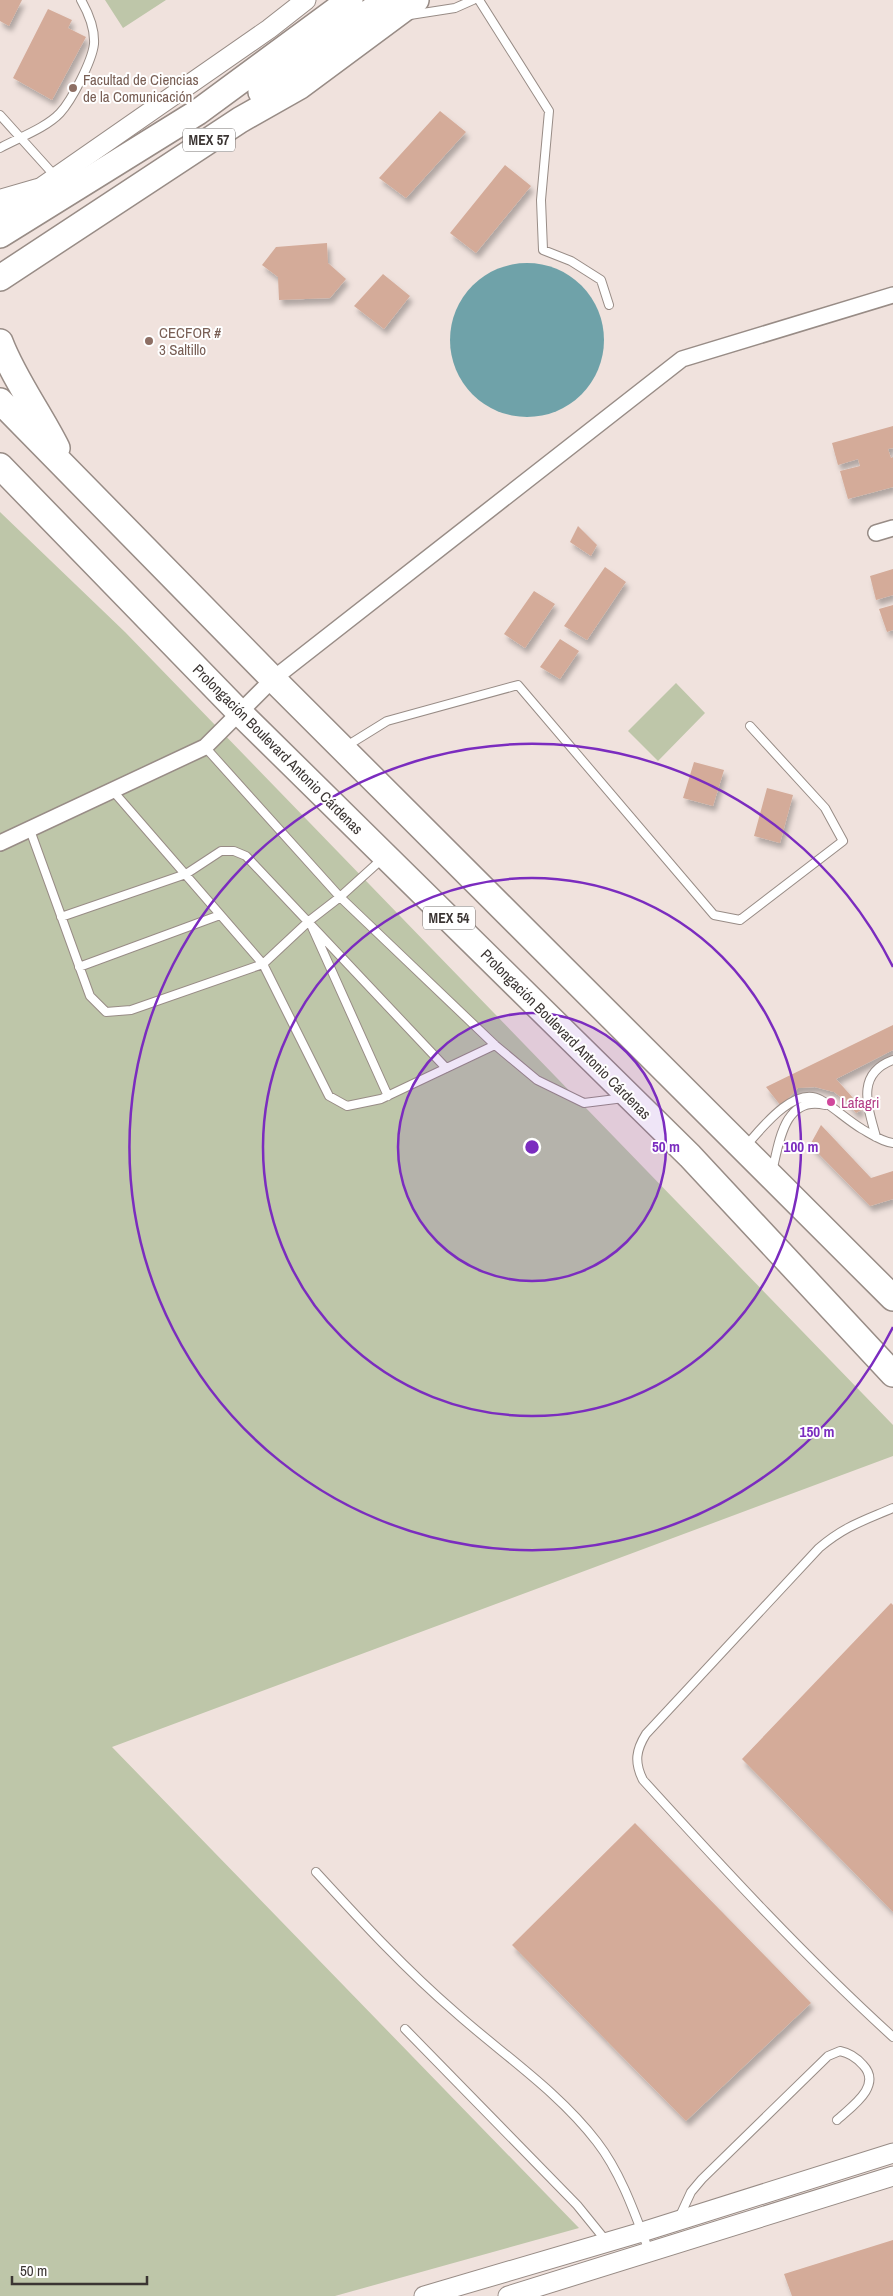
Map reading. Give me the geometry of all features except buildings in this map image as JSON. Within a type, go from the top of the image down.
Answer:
[{"type":"highway","name":"MEX 57","points":[[0,235],[198,112],[350,0]]},
{"type":"highway","name":"MEX 57","points":[[2,282],[240,120],[300,86],[387,12],[416,0]]},
{"type":"highway","points":[[0,342],[18,381],[43,419],[67,468]]},
{"type":"highway","name":"MEX 54","points":[[0,401],[273,679],[893,1298]]},
{"type":"highway","name":"Prolongación Boulevard Antonio Cárdenas","points":[[0,466],[239,712],[690,1156],[893,1374]]},
{"type":"highway","points":[[761,1233],[794,1251],[807,1262],[893,1350]]},
{"type":"main road","points":[[0,202],[47,185]]},
{"type":"street","points":[[0,216],[269,30],[306,0]]},
{"type":"street","points":[[0,843],[206,747],[273,679],[682,359],[893,295]]},
{"type":"street","points":[[876,533],[893,528]]},
{"type":"street","points":[[424,2296],[642,2232],[893,2153]]},
{"type":"street","points":[[508,2296],[649,2250],[893,2176]]},
{"type":"lane","points":[[0,148],[21,138],[59,114],[79,84],[94,45],[91,18],[81,0]]},
{"type":"lane","points":[[387,12],[414,14],[454,8],[473,0]]},
{"type":"lane","points":[[480,0],[549,111],[540,200],[543,250],[571,261],[601,280],[609,305]]},
{"type":"lane","points":[[0,115],[21,138],[47,185]]},
{"type":"lane","points":[[344,748],[387,721],[518,685],[714,915],[740,920],[843,841],[825,808],[750,726]]},
{"type":"lane","points":[[206,747],[340,897],[495,1045],[537,1080],[584,1103],[631,1097]]},
{"type":"lane","points":[[113,791],[263,964],[329,1096],[347,1106],[388,1096],[495,1045]]},
{"type":"lane","points":[[30,830],[90,996],[106,1012],[131,1010],[263,964],[309,921],[340,897],[386,856]]},
{"type":"lane","points":[[61,917],[186,874],[221,850],[246,856],[446,1068]]},
{"type":"lane","points":[[79,967],[220,915]]},
{"type":"lane","points":[[309,921],[388,1096]]},
{"type":"lane","points":[[876,1137],[867,1102],[868,1085],[875,1070],[882,1064],[893,1060]]},
{"type":"lane","points":[[744,1149],[769,1121],[790,1103],[812,1097],[821,1100],[847,1120],[876,1137],[893,1143]]},
{"type":"lane","points":[[772,1176],[777,1149],[790,1116],[796,1109],[808,1103],[829,1106]]},
{"type":"lane","points":[[893,1508],[864,1518],[837,1533],[819,1548],[646,1734],[636,1756],[636,1768],[643,1780],[707,1851],[826,1975],[893,2038]]},
{"type":"lane","points":[[316,1872],[413,1974],[583,2124],[614,2168],[649,2250]]},
{"type":"lane","points":[[405,2029],[577,2205],[607,2242]]},
{"type":"lane","points":[[679,2220],[691,2192],[714,2166],[828,2056],[840,2051],[856,2057],[866,2068],[869,2075],[866,2091],[837,2120]]},
{"type":"green space","points":[[105,0],[166,0],[123,28]]},
{"type":"green space","points":[[0,512],[125,632],[893,1425],[893,1456],[112,1747],[579,2228],[335,2296],[0,2296]]},
{"type":"green space","points":[[676,683],[705,713],[658,761],[628,731]]},
{"type":"water","points":[[527,263],[542,264],[557,269],[582,285],[598,310],[603,325],[603,355],[598,370],[582,395],[557,411],[542,416],[527,417],[512,416],[497,411],[472,395],[456,370],[451,355],[450,340],[451,325],[456,310],[472,285],[497,269],[512,264]]},
{"type":"place","name":"Facultad de Ciencias de la Comunicación","points":[[73,88]]},
{"type":"place","name":"CECFOR # 3 Saltillo","points":[[149,341]]},
{"type":"place","name":"Lafagri","points":[[831,1102]]}]
